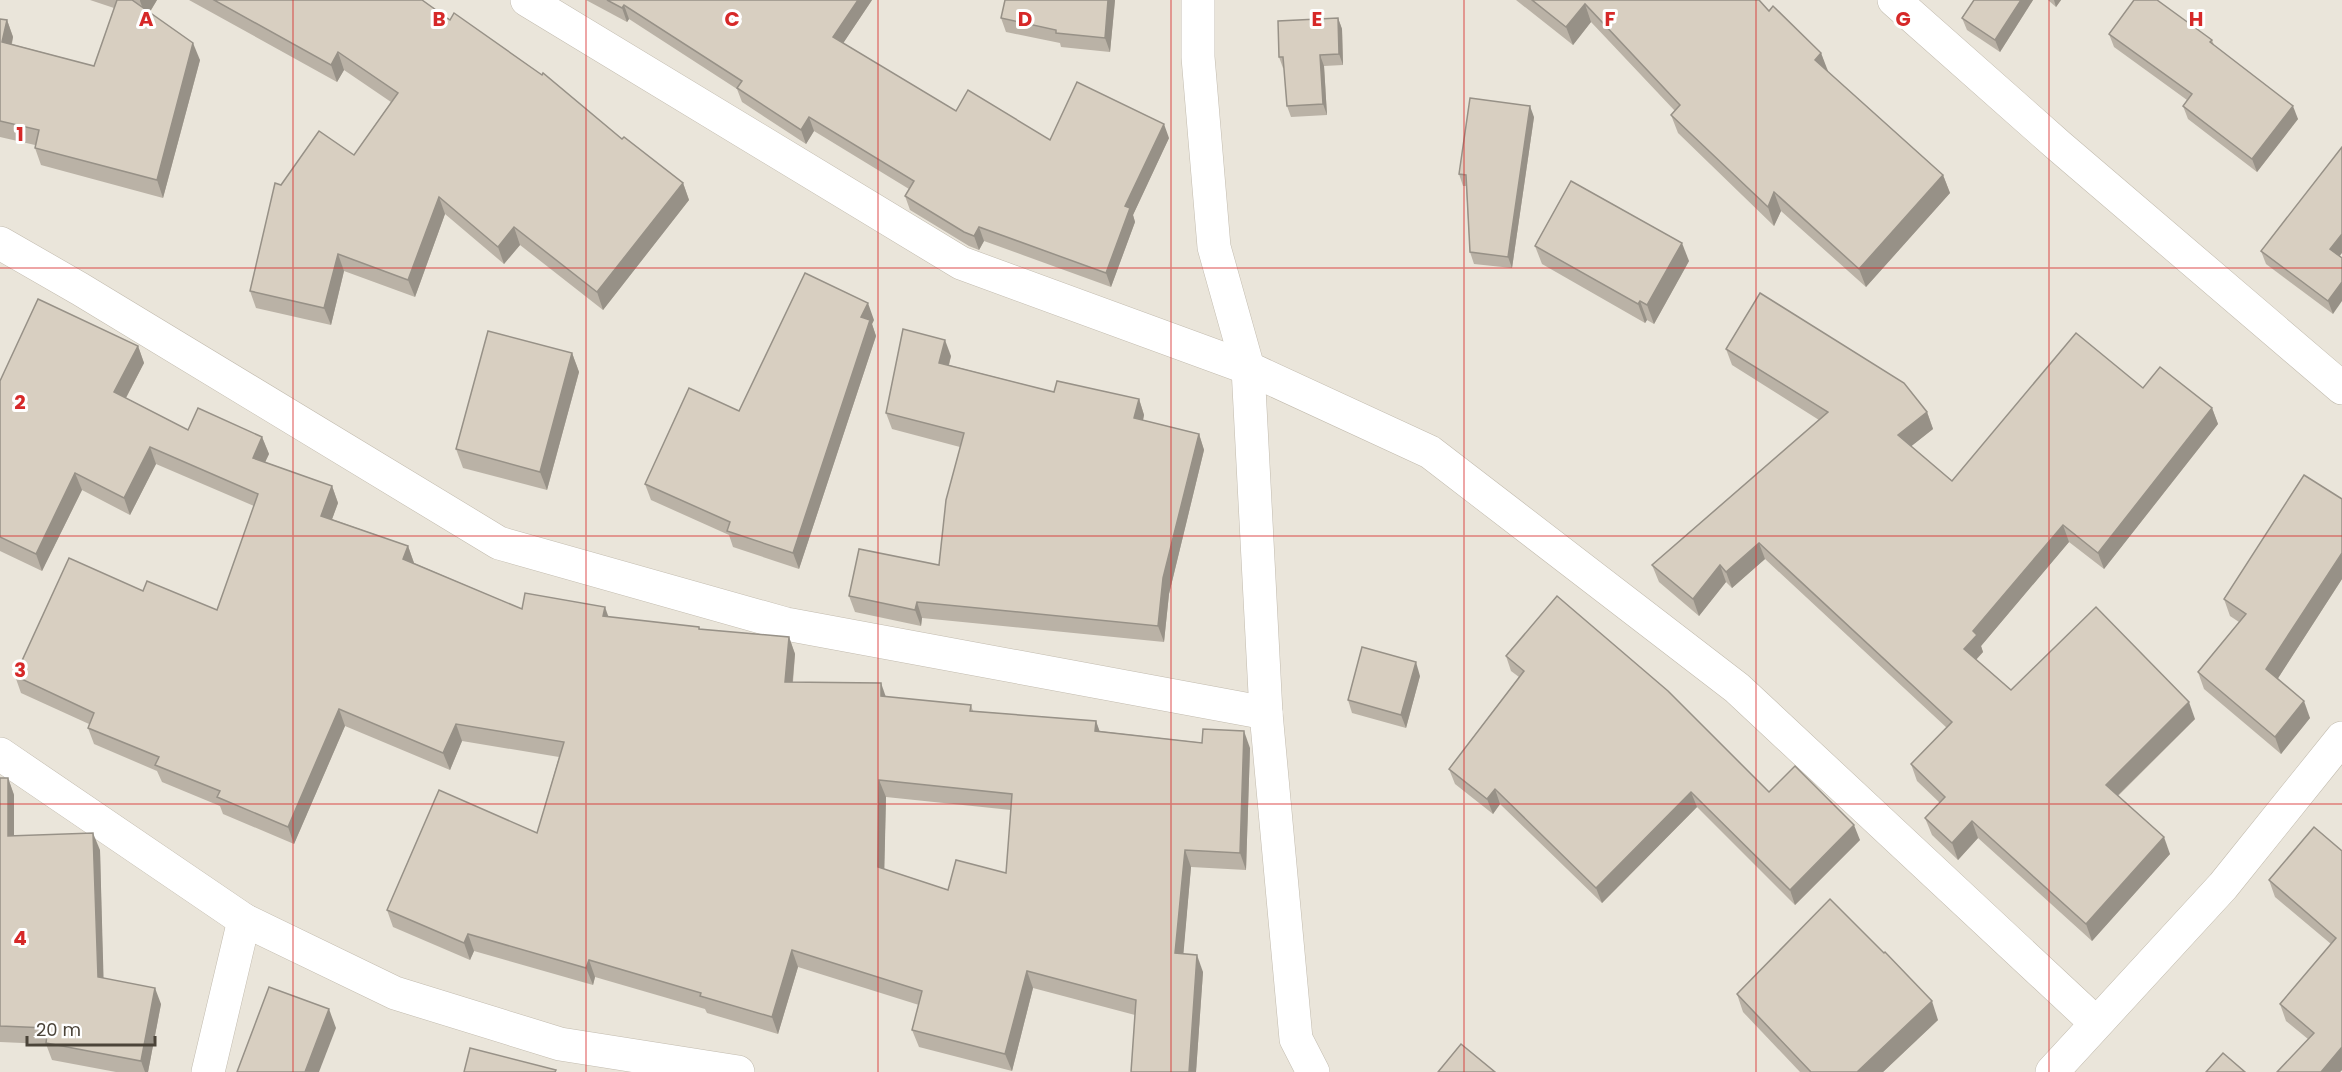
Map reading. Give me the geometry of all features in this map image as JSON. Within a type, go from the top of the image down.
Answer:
[{"type":"street","points":[[527,0],[961,263],[1248,368],[1430,452],[1727,681],[2096,1023]]},
{"type":"street","points":[[1198,0],[1198,57],[1214,247],[1248,368],[1266,713],[1296,1040],[1313,1072]]},
{"type":"street","points":[[1894,0],[2059,146],[2342,388]]},
{"type":"street","points":[[0,243],[499,543],[786,624],[1266,713]]},
{"type":"street","points":[[2052,1072],[2223,886],[2342,738]]},
{"type":"street","points":[[0,754],[244,920],[395,993],[560,1044],[738,1072]]},
{"type":"street","points":[[208,1072],[244,920]]},
{"type":"shaded area","points":[[0,0],[2342,0],[2342,1072],[0,1072]]},
{"type":"building","points":[[117,0],[132,0],[193,43],[157,180],[35,148],[39,130],[0,121],[0,19],[7,20],[2,42],[94,66]]},
{"type":"building","points":[[214,0],[422,0],[450,20],[454,13],[542,75],[543,73],[622,139],[624,137],[683,183],[597,292],[514,227],[498,247],[439,197],[408,280],[338,254],[324,308],[250,291],[275,183],[281,185],[319,131],[354,155],[398,93],[338,52],[331,65]]},
{"type":"building","points":[[607,0],[858,0],[833,37],[956,111],[968,90],[1050,140],[1077,82],[1164,124],[1125,206],[1130,208],[1106,273],[979,227],[974,236],[964,232],[905,196],[914,181],[809,117],[801,130],[737,88],[742,81],[624,5],[622,8]]},
{"type":"building","points":[[1005,0],[1108,0],[1105,38],[1056,33],[1056,30],[1001,18]]},
{"type":"building","points":[[1532,0],[1759,0],[1769,11],[1773,6],[1821,53],[1815,60],[1943,175],[1859,269],[1774,192],[1768,207],[1671,115],[1680,105],[1585,4],[1566,27]]},
{"type":"building","points":[[1974,0],[2021,0],[1995,40],[1962,18]]},
{"type":"building","points":[[2134,0],[2157,0],[2212,40],[2210,42],[2293,106],[2252,159],[2183,106],[2192,94],[2109,34]]},
{"type":"building","points":[[1338,18],[1339,54],[1320,55],[1323,104],[1287,106],[1283,57],[1279,57],[1278,21]]},
{"type":"building","points":[[1470,98],[1530,106],[1508,257],[1470,252],[1466,175],[1459,174]]},
{"type":"building","points":[[2342,147],[2342,234],[2330,249],[2342,258],[2342,282],[2328,301],[2261,251]]},
{"type":"building","points":[[1571,181],[1682,243],[1647,305],[1640,301],[1638,304],[1535,246]]},
{"type":"building","points":[[805,273],[868,303],[861,317],[870,320],[793,553],[727,531],[730,522],[645,484],[689,388],[739,411]]},
{"type":"building","points":[[1760,293],[1904,383],[1927,412],[1898,435],[1952,481],[2076,333],[2143,388],[2160,367],[2212,408],[2098,553],[2063,525],[1973,631],[1977,635],[1964,649],[2011,690],[2096,607],[2189,702],[2106,785],[2164,837],[2086,924],[1972,821],[1952,843],[1925,818],[1945,797],[1911,764],[1952,722],[1759,543],[1726,572],[1720,565],[1693,599],[1652,565],[1828,412],[1726,349]]},
{"type":"building","points":[[38,299],[138,346],[114,392],[188,430],[198,408],[262,437],[253,458],[332,486],[321,516],[408,546],[403,559],[522,609],[525,593],[605,607],[603,616],[699,627],[699,629],[789,637],[785,682],[881,683],[881,696],[971,705],[970,711],[1096,721],[1095,731],[1202,743],[1203,729],[1244,731],[1240,853],[1185,850],[1175,953],[1197,955],[1189,1072],[1131,1072],[1136,1000],[1027,971],[1005,1054],[912,1030],[922,991],[792,950],[772,1017],[589,960],[586,968],[468,934],[464,943],[387,910],[439,790],[537,833],[564,742],[456,724],[443,753],[339,709],[288,827],[217,797],[220,791],[155,765],[159,757],[88,728],[94,713],[15,676],[69,558],[143,591],[147,581],[217,610],[258,494],[150,447],[124,498],[75,473],[36,554],[0,537],[0,381]],"holes":[[[879,780],[1012,794],[1006,873],[956,860],[948,890],[878,867]]]},
{"type":"building","points":[[903,329],[945,340],[939,363],[1054,392],[1057,381],[1139,399],[1134,418],[1199,434],[1163,578],[1158,626],[917,602],[915,610],[849,596],[859,549],[939,565],[946,500],[964,433],[886,413]]},
{"type":"building","points":[[488,331],[572,353],[540,472],[456,449]]},
{"type":"building","points":[[2304,475],[2342,499],[2342,553],[2266,669],[2304,701],[2275,737],[2198,672],[2246,614],[2224,599]]},
{"type":"building","points":[[1557,596],[1668,691],[1769,792],[1795,766],[1854,825],[1790,890],[1691,792],[1596,888],[1495,789],[1487,799],[1449,769],[1524,671],[1506,656]]},
{"type":"building","points":[[1362,647],[1416,662],[1401,715],[1348,700]]},
{"type":"building","points":[[0,778],[8,778],[8,836],[93,833],[98,977],[155,988],[141,1061],[46,1043],[48,1028],[0,1026]]},
{"type":"building","points":[[2314,827],[2342,851],[2342,1047],[2321,1072],[2277,1072],[2314,1033],[2280,1004],[2336,938],[2269,880]]},
{"type":"building","points":[[1830,899],[1932,1001],[1857,1072],[1811,1072],[1737,994]]},
{"type":"building","points":[[269,987],[329,1009],[305,1072],[237,1072]]},
{"type":"building","points":[[1461,1044],[1495,1072],[1438,1072]]},
{"type":"building","points":[[470,1048],[556,1070],[555,1072],[464,1072]]},
{"type":"building","points":[[2223,1053],[2245,1072],[2206,1072]]}]
